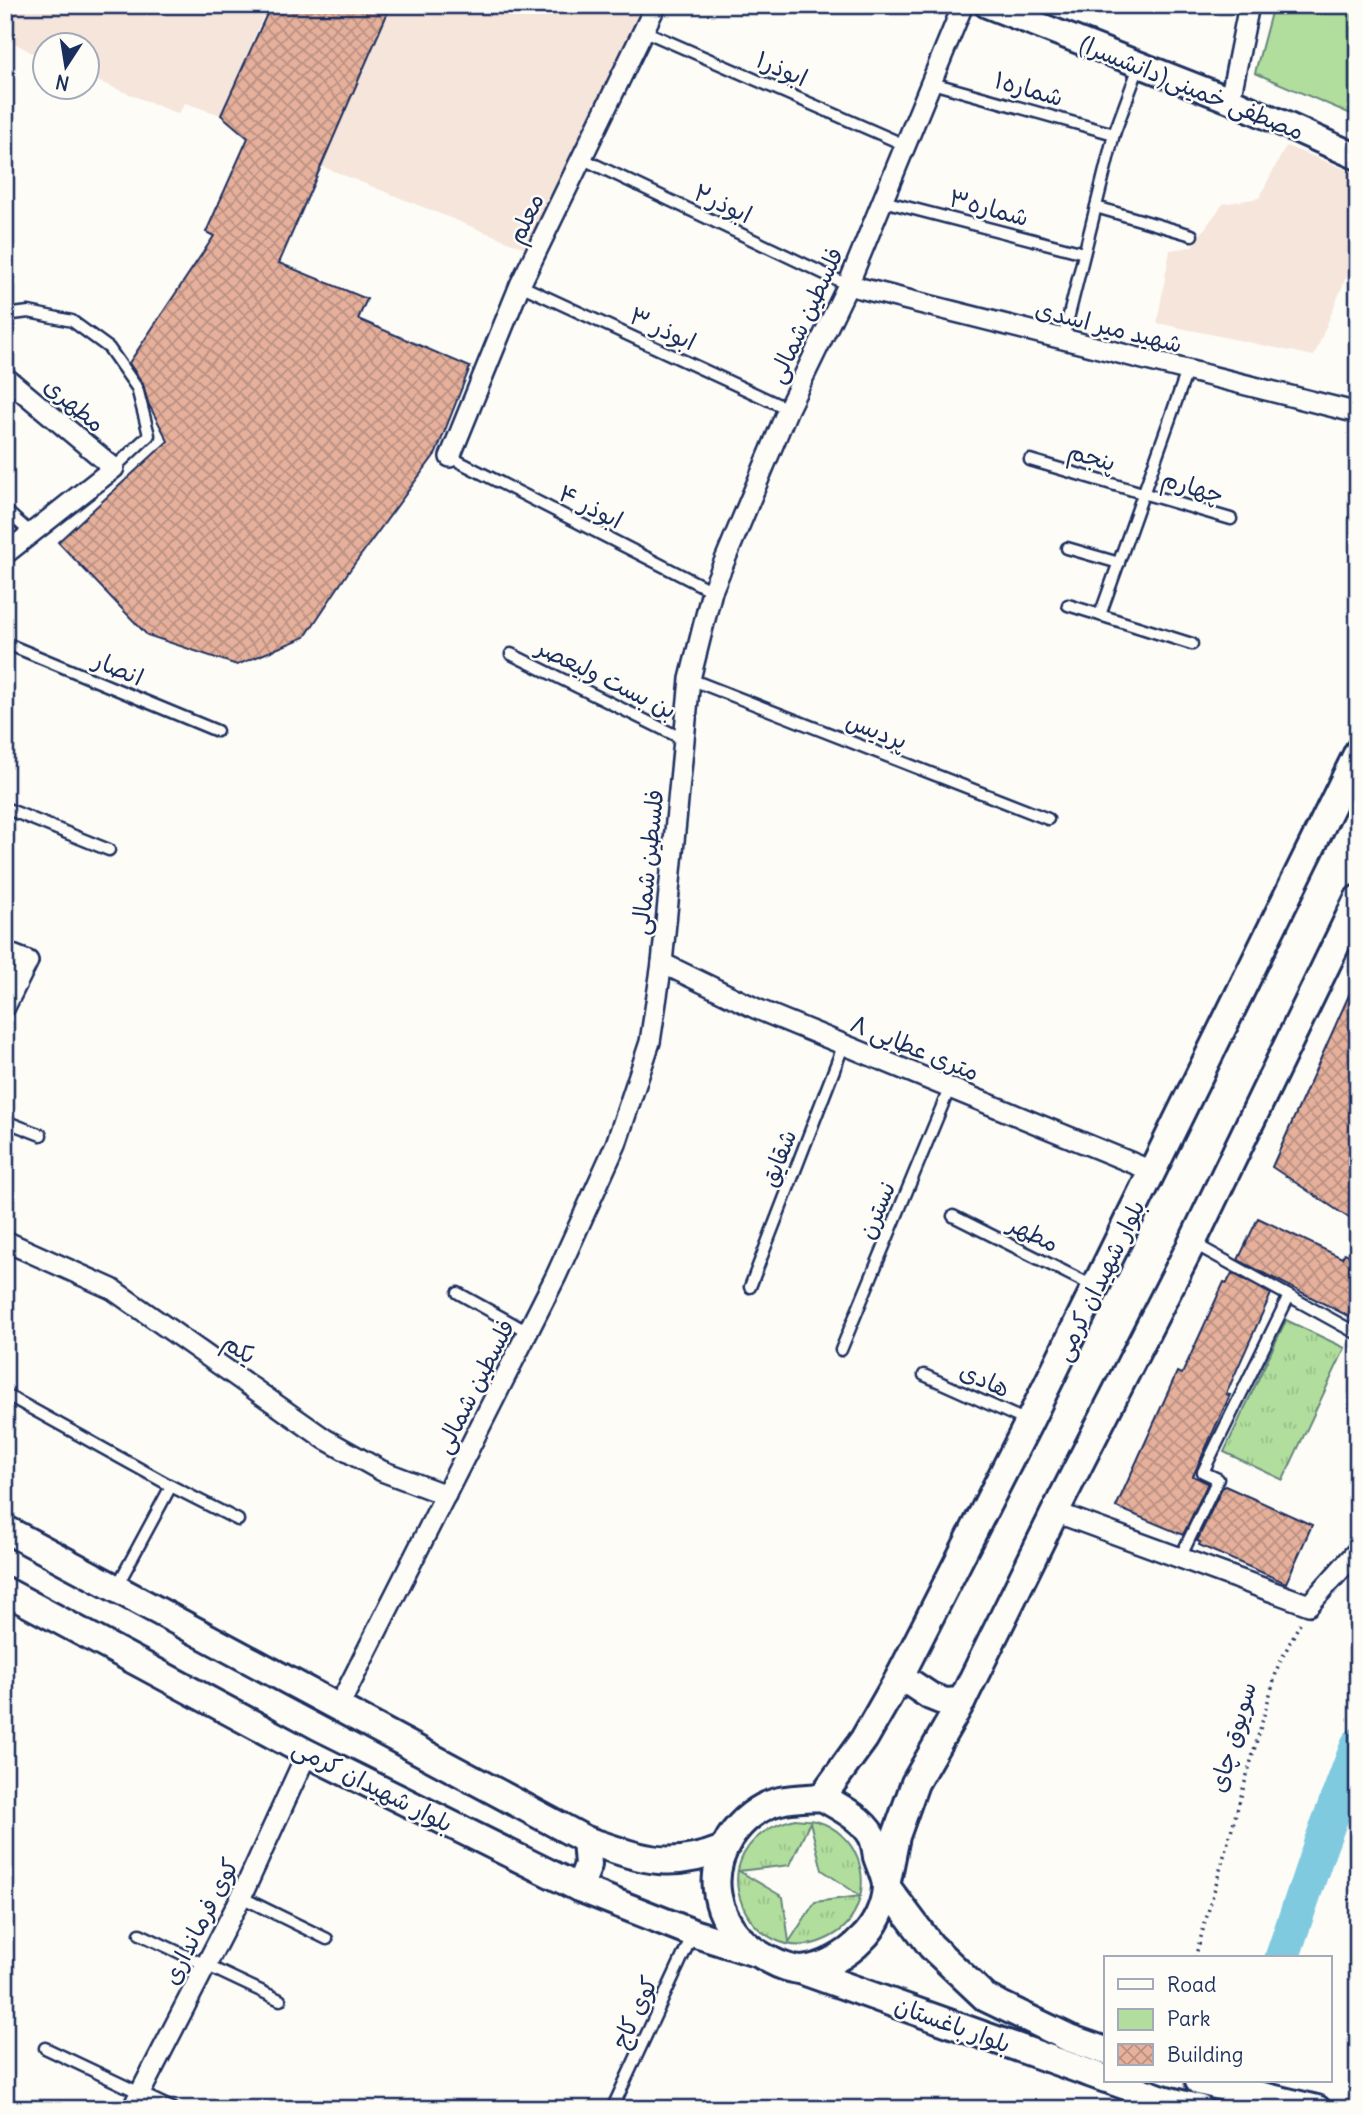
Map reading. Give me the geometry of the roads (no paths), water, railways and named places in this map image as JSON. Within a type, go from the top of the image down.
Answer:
[{"type":"main road","name":"بلوار شهیدان کرمی","points":[[822,1797],[864,1739],[900,1676],[1096,1287],[1358,752]]},
{"type":"main road","points":[[886,1886],[871,1835],[853,1816],[822,1797],[778,1801],[755,1812],[736,1828],[723,1849],[717,1877],[720,1906],[732,1932],[753,1952],[776,1963],[800,1970],[827,1963],[850,1951],[869,1933],[881,1911],[886,1886],[896,1836],[915,1783],[962,1701],[1055,1512],[1348,943],[1358,899]]},
{"type":"main road","name":"بلوار شهیدان کرمی","points":[[5,1529],[586,1840],[627,1854],[666,1862],[701,1858],[723,1849]]},
{"type":"main road","name":"بلوار شهیدان کرمی","points":[[5,1591],[307,1753],[579,1888],[693,1933],[753,1952]]},
{"type":"main road","points":[[900,1676],[930,1696],[945,1702],[962,1701]]},
{"type":"main road","points":[[579,1888],[588,1865],[586,1840]]},
{"type":"main road","name":"بلوار باغستان","points":[[886,1886],[930,1946],[986,1998],[1069,2038],[1104,2050]]},
{"type":"main road","name":"بلوار باغستان","points":[[800,1970],[1104,2077]]},
{"type":"main road","points":[[1115,2082],[1200,2109]]},
{"type":"main road","points":[[1203,2082],[1317,2109]]},
{"type":"street","name":"معلم","points":[[450,457],[520,285],[656,5]]},
{"type":"street","name":"فلسطین شمالی","points":[[338,1708],[528,1332],[616,1144],[650,1042],[662,963],[690,680],[712,591],[788,409],[848,285],[963,5]]},
{"type":"street","name":"(دانشسرا)مصطفی خمینی","points":[[987,5],[1230,100],[1358,157]]},
{"type":"street","points":[[1230,100],[1249,5]]},
{"type":"street","name":"شهید میر اسدی","points":[[848,285],[1358,413]]},
{"type":"street","name":"مطهری","points":[[5,377],[114,468]]},
{"type":"street","points":[[5,554],[114,468]]},
{"type":"street","points":[[5,952],[28,961],[5,1007]]},
{"type":"street","name":"۸ متری عطایی","points":[[662,963],[757,1009],[1152,1171]]},
{"type":"street","name":"یکم","points":[[5,1241],[112,1289],[326,1439],[382,1471],[446,1495]]},
{"type":"street","points":[[1055,1512],[1309,1605],[1358,1550]]},
{"type":"street","name":"کوی فرمانداری","points":[[136,2100],[241,1896],[307,1753]]},
{"type":"lane","name":"ابوذر۱","points":[[642,30],[905,145]]},
{"type":"lane","points":[[1063,340],[1114,134],[1140,64]]},
{"type":"lane","name":"شماره۱","points":[[932,83],[1114,134]]},
{"type":"lane","name":"ابوذر۲","points":[[581,158],[848,285]]},
{"type":"lane","name":"شماره۳","points":[[883,201],[1084,253]]},
{"type":"lane","points":[[1096,207],[1192,235]]},
{"type":"lane","name":"ابوذر ۳","points":[[520,285],[788,409]]},
{"type":"lane","points":[[5,315],[29,312],[72,321],[109,348],[137,388],[149,435],[114,468]]},
{"type":"lane","points":[[1100,615],[1187,371]]},
{"type":"lane","name":"ابوذر ۴","points":[[450,457],[712,591]]},
{"type":"lane","name":"پنجم","points":[[1030,460],[1143,493]]},
{"type":"lane","name":"چهارم","points":[[1143,493],[1231,519]]},
{"type":"lane","points":[[5,510],[31,533]]},
{"type":"lane","points":[[1068,548],[1119,563]]},
{"type":"lane","points":[[1068,605],[1192,644]]},
{"type":"lane","name":"انصار","points":[[5,643],[217,731]]},
{"type":"lane","name":"بن بست ولیعصر","points":[[511,654],[685,741]]},
{"type":"lane","name":"پردیس","points":[[690,680],[1048,819]]},
{"type":"lane","points":[[5,808],[109,850]]},
{"type":"lane","name":"شقایق","points":[[750,1287],[845,1044]]},
{"type":"lane","name":"نسترن","points":[[841,1350],[950,1087]]},
{"type":"lane","points":[[5,1121],[41,1135]]},
{"type":"lane","name":"مطهر","points":[[953,1216],[1096,1287]]},
{"type":"lane","points":[[1192,1243],[1358,1334]]},
{"type":"lane","points":[[458,1293],[528,1332]]},
{"type":"lane","points":[[1180,1558],[1218,1479],[1203,1472],[1289,1296]]},
{"type":"lane","name":"هادی","points":[[924,1375],[1029,1422]]},
{"type":"lane","points":[[5,1394],[238,1520]]},
{"type":"lane","points":[[116,1588],[171,1486]]},
{"type":"lane","points":[[241,1896],[327,1939]]},
{"type":"lane","name":"کوی کاج","points":[[612,2109],[693,1933]]},
{"type":"lane","points":[[140,1934],[280,2000]]},
{"type":"lane","points":[[45,2048],[136,2100],[174,2109]]},
{"type":"waterway","name":"سویوق چای","points":[[1283,1956],[1358,1745]]}]
